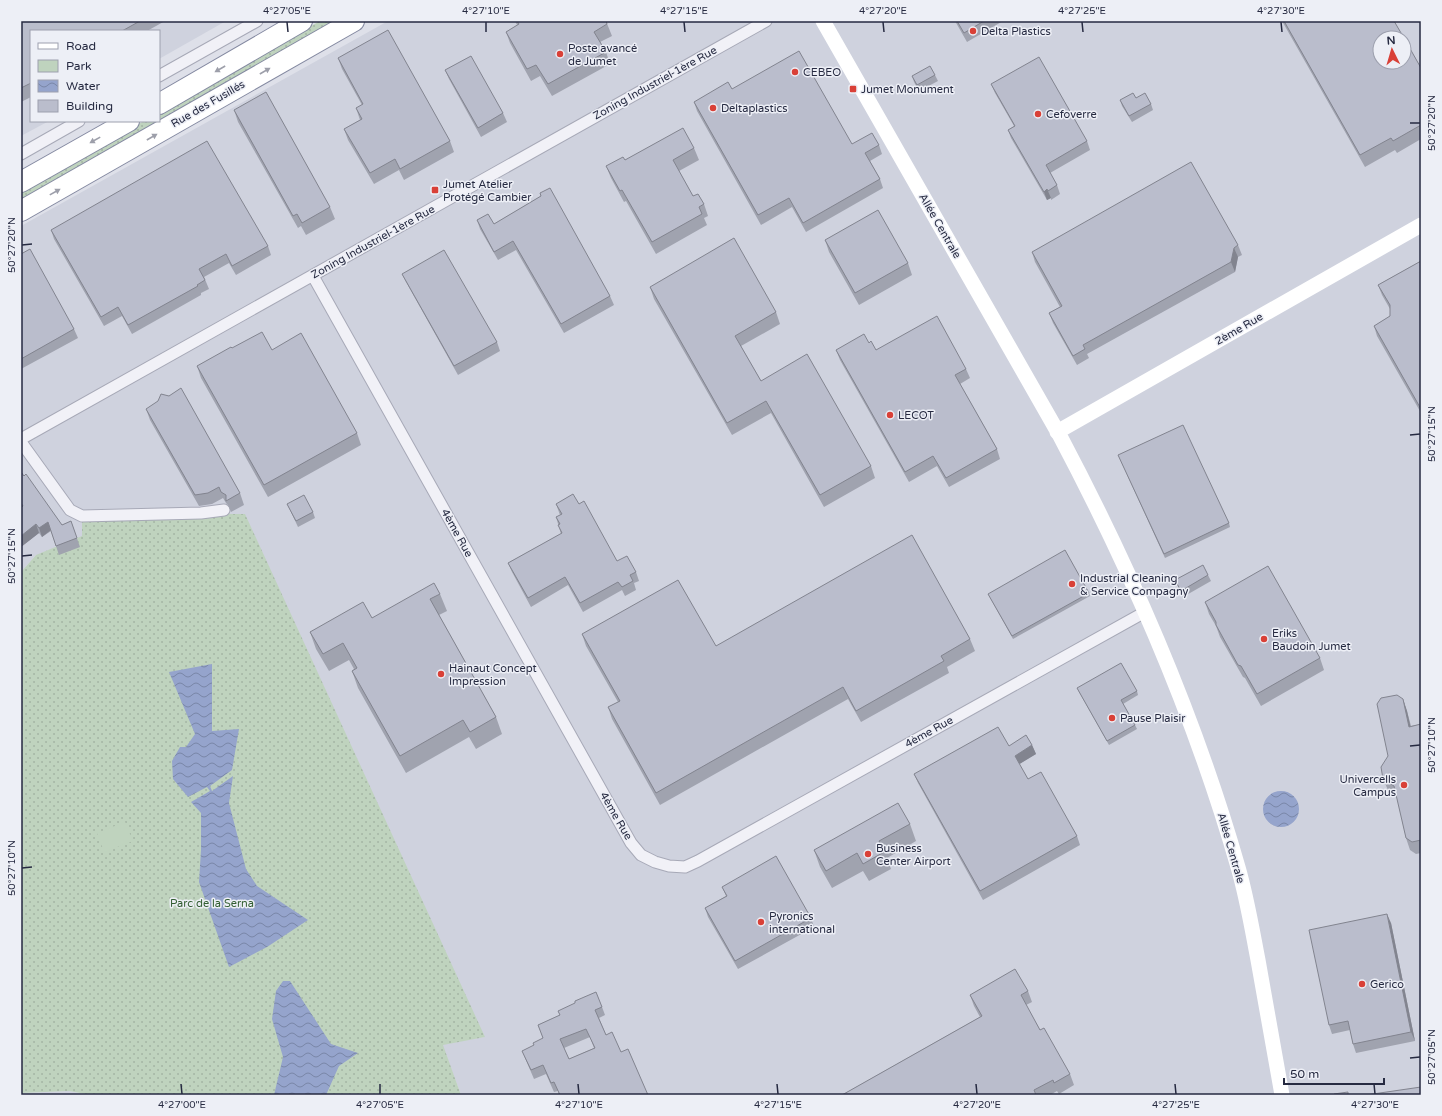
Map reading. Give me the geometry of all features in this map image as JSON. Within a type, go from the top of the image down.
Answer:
[{"type":"highway","points":[[160,103],[302,21]]},
{"type":"highway","name":"Rue des Fusillés","points":[[21,211],[354,21]]},
{"type":"highway","points":[[21,182],[127,122]]},
{"type":"street","points":[[160,75],[257,21]]},
{"type":"street","name":"Zoning Industriel-1ère Rue","points":[[224,510],[82,516],[70,510],[21,440],[313,276],[749,26],[766,21]]},
{"type":"street","name":"Allée Centrale","points":[[823,21],[1083,479],[1108,529],[1159,642],[1201,751],[1238,868],[1251,923],[1282,1095]]},
{"type":"street","points":[[21,154],[77,122]]},
{"type":"street","name":"2ème Rue","points":[[1057,432],[1421,226]]},
{"type":"street","name":"4ème Rue","points":[[313,276],[631,843],[641,855],[655,862],[669,866],[685,867],[698,861],[1145,612]]},
{"type":"shaded area","points":[[21,21],[226,21],[160,58],[160,30],[30,30],[30,122],[47,122],[21,136]]},
{"type":"shaded area","points":[[388,21],[1421,21],[1421,1095],[461,1095],[442,1044],[484,1037],[36,555],[21,572],[21,226]]},
{"type":"shaded area","points":[[69,1091],[91,1095],[21,1095],[21,1093]]},
{"type":"green space","points":[[320,21],[335,21],[160,120],[160,111]]},
{"type":"green space","points":[[142,122],[156,122],[21,199],[21,190]]},
{"type":"green space","name":"Parc de la Serna","points":[[224,510],[230,514],[245,514],[485,1037],[443,1045],[461,1095],[91,1095],[69,1091],[21,1093],[21,572],[36,555],[82,536],[82,521]]},
{"type":"green space","points":[[125,822],[133,841],[104,852],[97,833]]},
{"type":"water","points":[[212,664],[212,731],[239,729],[232,770],[210,786],[212,791],[233,776],[229,803],[246,869],[257,886],[308,920],[267,947],[229,967],[199,882],[201,813],[191,802],[210,791],[207,787],[188,797],[173,779],[172,761],[180,747],[186,747],[195,734],[169,672]]},
{"type":"water","points":[[1285,791],[1294,796],[1298,802],[1298,816],[1294,822],[1285,827],[1277,827],[1268,822],[1264,816],[1263,805],[1268,796],[1274,792]]},
{"type":"water","points":[[283,981],[290,981],[331,1044],[358,1053],[339,1066],[326,1095],[274,1095],[283,1057],[272,1019],[276,991]]},
{"type":"building","points":[[21,21],[140,21],[124,30],[30,30],[30,84],[21,88]]},
{"type":"building","name":"Poste avancé de Jumet","points":[[517,21],[606,21],[607,24],[594,32],[606,52],[548,84],[536,65],[527,69],[506,32],[519,24]]},
{"type":"building","points":[[957,21],[984,21],[964,33]]},
{"type":"building","points":[[1284,21],[1394,21],[1399,30],[1372,30],[1372,70],[1412,70],[1412,52],[1421,68],[1421,125],[1393,141],[1391,138],[1360,155]]},
{"type":"building","points":[[388,30],[450,141],[400,169],[395,159],[370,173],[344,129],[362,119],[356,108],[363,104],[338,58]]},
{"type":"building","points":[[799,51],[852,144],[872,133],[879,145],[865,153],[880,179],[803,223],[789,198],[758,215],[694,102],[728,82],[732,89]]},
{"type":"building","points":[[471,56],[503,113],[478,128],[445,70]]},
{"type":"building","name":"Cefoverre","points":[[1039,57],[1087,141],[1046,165],[1057,185],[1048,191],[1047,189],[1044,192],[1008,130],[1015,126],[991,84]]},
{"type":"building","points":[[930,66],[935,75],[917,85],[912,76]]},
{"type":"building","points":[[266,92],[330,207],[302,223],[297,214],[293,216],[234,110]]},
{"type":"building","points":[[1133,93],[1136,98],[1145,93],[1151,104],[1129,116],[1120,100]]},
{"type":"building","points":[[683,128],[694,148],[673,160],[693,196],[698,194],[704,204],[699,207],[702,214],[652,242],[622,190],[620,191],[606,166],[623,157],[625,160]]},
{"type":"building","points":[[207,141],[268,246],[232,266],[226,254],[199,269],[205,280],[197,285],[198,286],[128,325],[118,307],[101,317],[51,230]]},
{"type":"building","points":[[1191,162],[1238,245],[1234,248],[1231,262],[1083,345],[1085,349],[1073,356],[1049,313],[1062,306],[1032,252]]},
{"type":"building","points":[[550,188],[610,296],[561,324],[513,241],[494,252],[477,220],[488,214],[494,224],[541,196],[540,193]]},
{"type":"building","points":[[878,210],[908,263],[855,293],[825,240]]},
{"type":"building","points":[[734,238],[776,312],[735,336],[761,381],[807,354],[871,466],[820,495],[766,401],[727,423],[650,287]]},
{"type":"building","points":[[30,249],[74,329],[21,359],[21,254]]},
{"type":"building","points":[[444,250],[497,342],[454,366],[402,274]]},
{"type":"building","points":[[1421,261],[1421,409],[1374,326],[1390,316],[1390,305],[1378,285]]},
{"type":"building","points":[[937,316],[966,369],[955,375],[997,449],[946,478],[933,456],[905,472],[836,350],[864,334],[869,343],[871,341],[876,350]]},
{"type":"building","points":[[262,332],[272,350],[301,333],[357,433],[264,485],[197,366]]},
{"type":"building","points":[[181,388],[240,493],[226,501],[226,495],[221,492],[219,487],[208,493],[195,495],[146,409],[158,401],[161,394],[169,396]]},
{"type":"building","points":[[1183,425],[1229,523],[1164,554],[1118,455]]},
{"type":"building","points":[[21,472],[24,476],[26,474],[62,525],[71,521],[77,538],[56,546],[48,522],[39,528],[36,524],[21,536],[21,508],[23,506],[21,503]]},
{"type":"building","points":[[573,494],[579,504],[584,501],[617,561],[627,556],[636,572],[630,575],[633,581],[622,587],[618,582],[580,603],[565,577],[528,598],[508,563],[562,533],[558,525],[560,524],[556,517],[562,514],[556,504]]},
{"type":"building","points":[[304,495],[313,512],[296,521],[287,504]]},
{"type":"building","points":[[912,535],[970,639],[941,656],[944,661],[856,711],[843,687],[656,793],[608,707],[620,701],[582,634],[678,580],[716,646]]},
{"type":"building","points":[[1065,550],[1089,593],[1012,636],[988,594]]},
{"type":"building","points":[[1203,565],[1208,575],[1181,591],[1175,580]]},
{"type":"building","name":"Eriks Baudoin Jumet","points":[[1268,566],[1320,658],[1257,694],[1241,666],[1238,665],[1205,602]]},
{"type":"building","points":[[434,583],[440,594],[430,599],[496,717],[470,732],[463,720],[400,756],[352,671],[357,668],[343,643],[323,654],[310,632],[363,602],[372,618]]},
{"type":"building","name":"Pause Plaisir","points":[[1121,663],[1137,691],[1121,700],[1135,725],[1107,741],[1077,688]]},
{"type":"building","name":"Univercells Campus","points":[[1397,695],[1403,699],[1409,727],[1421,724],[1421,840],[1412,842],[1406,838],[1394,786],[1383,779],[1381,767],[1388,756],[1377,704],[1381,698]]},
{"type":"building","points":[[998,727],[1009,746],[1026,735],[1032,745],[1015,756],[1028,779],[1041,772],[1077,836],[980,891],[914,774]]},
{"type":"building","points":[[898,803],[910,824],[879,841],[884,852],[863,864],[857,853],[826,871],[814,850]]},
{"type":"building","name":"Pyronics international","points":[[776,856],[811,918],[735,961],[705,908],[727,896],[722,887]]},
{"type":"building","name":"Gerico","points":[[1387,914],[1411,1032],[1353,1044],[1348,1021],[1329,1025],[1309,930]]},
{"type":"building","points":[[1015,969],[1028,991],[1021,995],[1040,1030],[1044,1028],[1070,1074],[1054,1083],[1053,1080],[1034,1090],[1036,1095],[842,1095],[982,1016],[970,995]]},
{"type":"building","points":[[596,992],[602,1007],[595,1010],[606,1035],[612,1032],[621,1052],[628,1049],[648,1095],[560,1095],[554,1082],[551,1083],[543,1065],[531,1070],[522,1051],[534,1045],[533,1043],[543,1038],[538,1025],[560,1015],[558,1011],[575,1003],[575,1001]],"holes":[[[586,1029],[595,1048],[569,1059],[560,1039]]]},
{"type":"building","points":[[1421,1087],[1421,1095],[1366,1095]]},
{"type":"building","points":[[1348,1092],[1348,1095],[1334,1095],[1334,1094]]},
{"type":"place","name":"Delta Plastics","points":[[973,31]]},
{"type":"place","name":"Poste avancé de Jumet","points":[[560,54]]},
{"type":"place","name":"CEBEO","points":[[795,72]]},
{"type":"place","name":"Jumet Monument","points":[[853,89]]},
{"type":"place","name":"Deltaplastics","points":[[713,108]]},
{"type":"place","name":"Cefoverre","points":[[1038,114]]},
{"type":"place","name":"Jumet Atelier Protégé Cambier","points":[[435,190]]},
{"type":"place","name":"LECOT","points":[[890,415]]},
{"type":"place","name":"Industrial Cleaning & Service Compagny","points":[[1072,584]]},
{"type":"place","name":"Eriks Baudoin Jumet","points":[[1264,639]]},
{"type":"place","name":"Hainaut Concept Impression","points":[[441,674]]},
{"type":"place","name":"Pause Plaisir","points":[[1112,718]]},
{"type":"place","name":"Univercells Campus","points":[[1404,785]]},
{"type":"place","name":"Business Center Airport","points":[[868,854]]},
{"type":"place","name":"Pyronics international","points":[[761,922]]},
{"type":"place","name":"Gerico","points":[[1362,984]]}]
